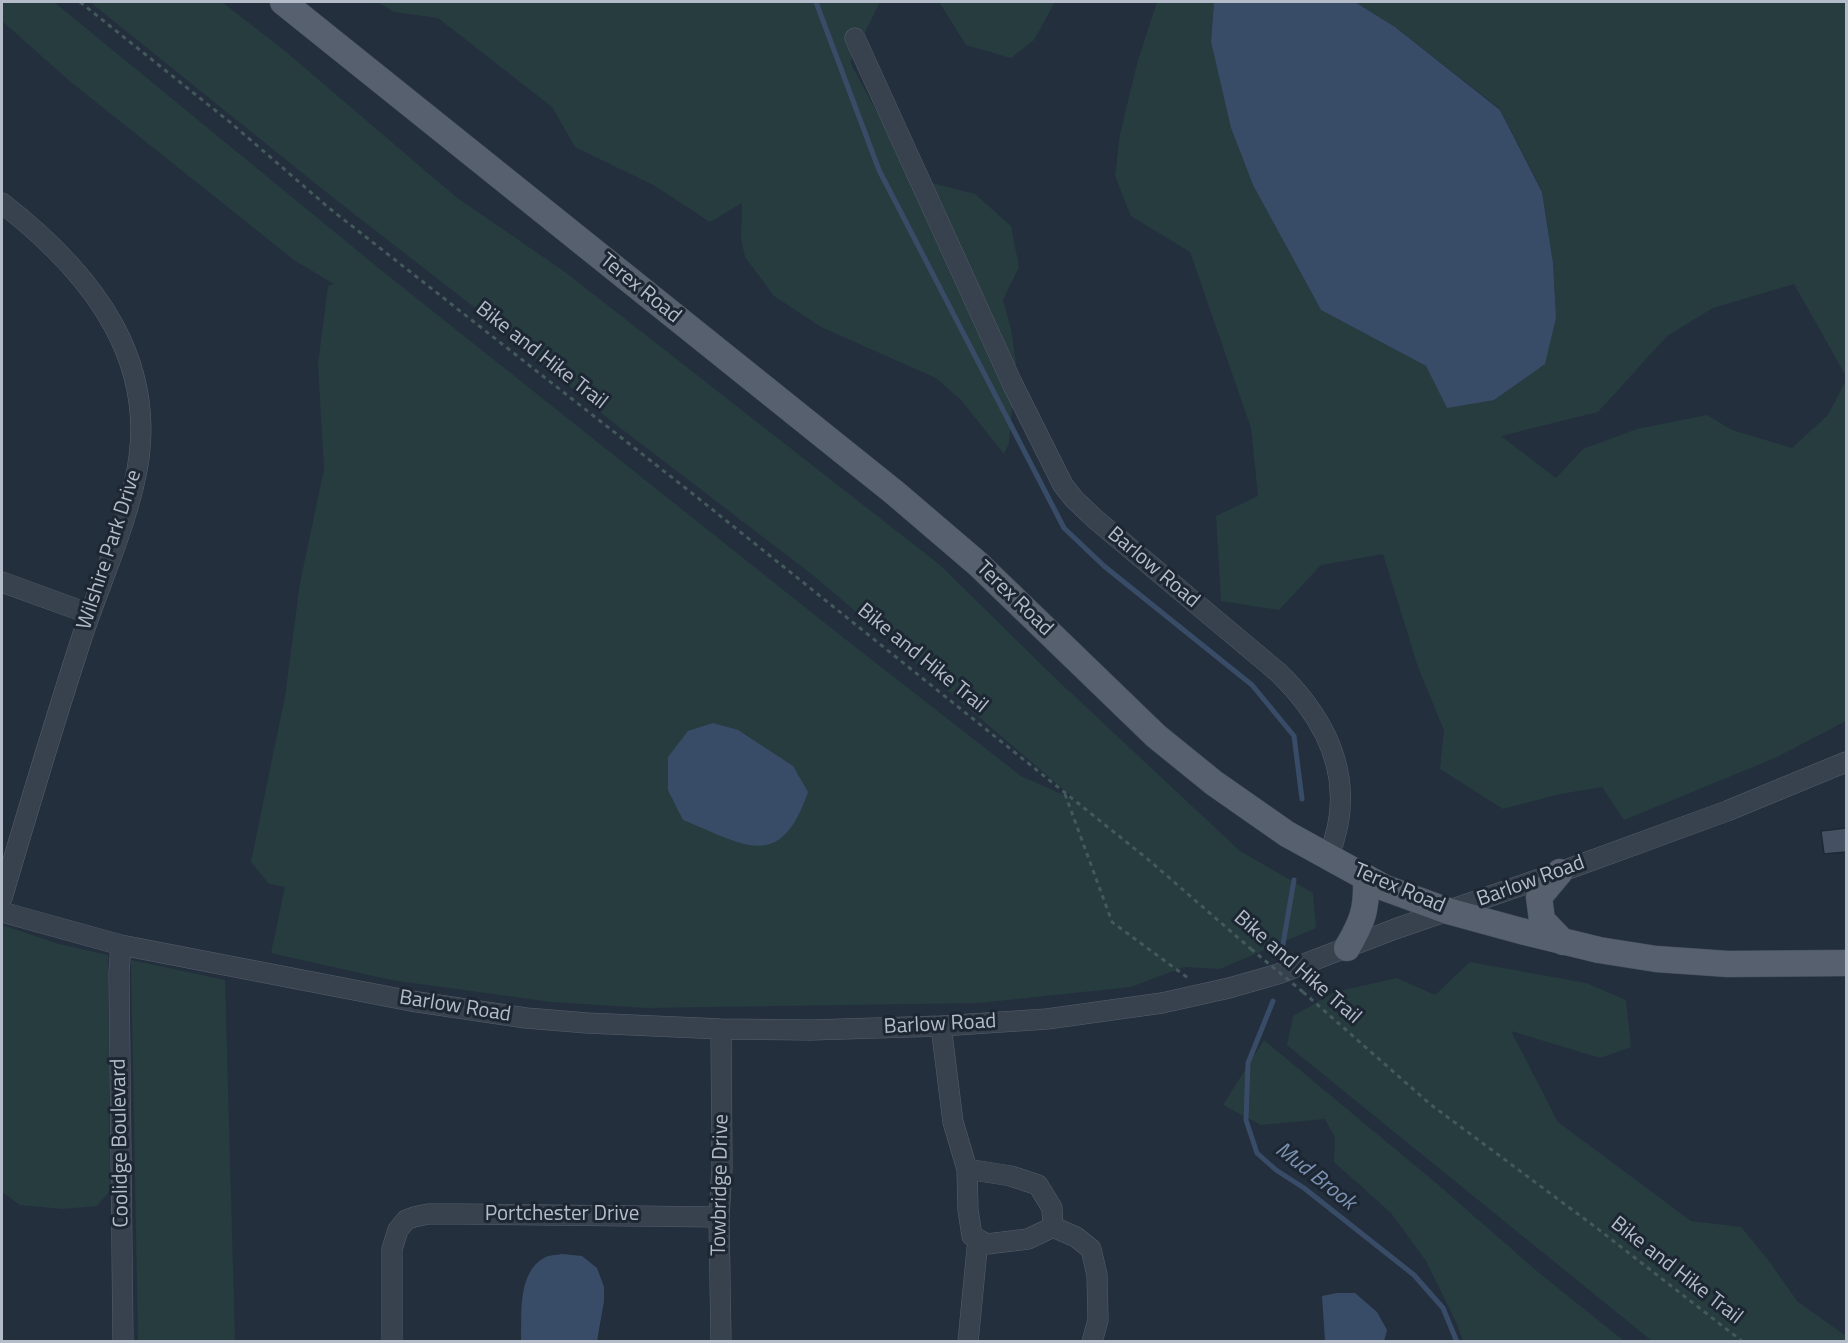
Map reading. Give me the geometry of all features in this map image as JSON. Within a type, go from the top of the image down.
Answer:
[{"type":"main road","name":"Terex Road","points":[[283,2],[911,508],[978,564],[1156,736],[1253,812],[1385,888],[1448,911],[1564,942],[1656,958],[1737,964],[1846,963]]},
{"type":"main road","points":[[1560,872],[1539,897],[1542,920],[1564,942]]},
{"type":"main road","points":[[1347,948],[1360,926],[1367,902],[1366,878]]},
{"type":"street","name":"Barlow Road","points":[[855,38],[1012,383],[1063,485],[1074,499],[1132,552],[1279,673],[1317,716],[1330,742],[1339,777],[1337,831],[1328,857]]},
{"type":"street","name":"Wilshire Park Drive","points":[[2,203],[61,255],[78,272],[99,300],[122,340],[137,387],[141,423],[135,483],[60,704],[2,898]]},
{"type":"street","points":[[2,582],[90,614]]},
{"type":"street","name":"Barlow Road","points":[[2,912],[121,945],[411,1002],[477,1012],[587,1023],[721,1029],[854,1030],[1070,1016],[1162,1003],[1278,974],[1395,929],[1727,811],[1846,762]]},
{"type":"street","name":"Coolidge Boulevard","points":[[121,945],[118,972],[123,1341]]},
{"type":"street","points":[[941,1026],[953,1122],[967,1168],[972,1236],[987,1244],[1028,1239],[1053,1227],[1076,1237],[1091,1249],[1097,1275],[1098,1320],[1092,1341]]},
{"type":"street","name":"Towbridge Drive","points":[[721,1029],[722,1168],[719,1217],[721,1341]]},
{"type":"street","points":[[967,1168],[1011,1176],[1038,1185],[1052,1208],[1053,1227]]},
{"type":"street","name":"Portchester Drive","points":[[392,1341],[392,1249],[394,1238],[406,1220],[428,1214],[719,1217]]},
{"type":"street","points":[[968,1341],[978,1239]]},
{"type":"path","name":"Bike and Hike Trail","points":[[80,2],[231,123],[329,208],[702,502],[1150,861],[1304,992],[1430,1104],[1743,1341]]},
{"type":"path","points":[[1065,794],[1113,922],[1205,993]]},
{"type":"green space","points":[[2,2],[54,2],[381,270],[840,635],[1021,776],[1077,801],[814,576],[610,420],[479,311],[331,196],[90,2],[222,2],[285,51],[456,197],[565,272],[940,565],[1054,677],[1240,851],[1313,893],[1316,928],[1220,969],[1184,967],[1131,987],[979,1003],[646,1008],[551,1002],[391,980],[271,953],[285,887],[269,884],[251,862],[285,696],[300,583],[324,469],[318,364],[328,286],[334,284],[294,260],[72,83],[2,21]]},
{"type":"green space","points":[[377,2],[880,2],[850,62],[912,178],[975,194],[1011,226],[1019,267],[1003,300],[1011,329],[1016,363],[1009,443],[1004,454],[961,400],[936,378],[821,327],[774,296],[745,257],[741,239],[742,203],[710,222],[655,186],[575,147],[552,107],[438,18],[394,12]]},
{"type":"green space","points":[[939,2],[1055,2],[1034,40],[1011,58],[966,45]]},
{"type":"green space","points":[[1157,2],[1214,2],[1211,42],[1231,128],[1253,185],[1321,310],[1426,366],[1447,408],[1556,318],[1553,263],[1542,191],[1500,109],[1395,27],[1355,2],[1846,2],[1846,376],[1794,284],[1713,308],[1667,336],[1598,412],[1501,436],[1556,478],[1583,449],[1637,429],[1707,415],[1732,430],[1792,448],[1828,415],[1846,380],[1846,721],[1775,758],[1624,820],[1602,787],[1560,794],[1503,809],[1440,769],[1444,730],[1418,667],[1383,554],[1321,565],[1279,610],[1221,601],[1216,516],[1258,496],[1251,428],[1190,252],[1131,216],[1115,176],[1120,134],[1138,60]]},
{"type":"green space","points":[[2,925],[59,944],[108,955],[110,1191],[97,1206],[63,1209],[20,1205],[2,1192]]},
{"type":"green space","points":[[131,960],[225,980],[235,1341],[138,1341]]},
{"type":"green space","points":[[1470,962],[1586,983],[1626,1000],[1631,1047],[1600,1058],[1511,1031],[1558,1122],[1691,1221],[1741,1227],[1769,1261],[1797,1301],[1846,1336],[1846,1341],[1652,1341],[1287,1045],[1293,1016],[1335,992],[1397,978],[1435,995]]},
{"type":"green space","points":[[1264,1040],[1436,1183],[1538,1272],[1624,1341],[1463,1341],[1426,1261],[1391,1213],[1334,1162],[1335,1138],[1325,1119],[1261,1125],[1223,1105]]},
{"type":"water","points":[[1214,2],[1355,2],[1395,27],[1500,110],[1542,192],[1553,263],[1556,318],[1545,364],[1494,400],[1447,408],[1426,366],[1321,310],[1253,185],[1231,128],[1211,42]]},
{"type":"water","points":[[713,723],[738,730],[793,766],[808,792],[797,817],[785,834],[772,843],[758,846],[742,843],[683,820],[668,790],[668,757],[688,731]]},
{"type":"water","points":[[562,1254],[582,1256],[597,1268],[604,1287],[604,1301],[597,1341],[521,1341],[523,1295],[529,1274],[544,1258]]},
{"type":"water","points":[[1355,1293],[1377,1312],[1387,1330],[1384,1341],[1325,1341],[1322,1296]]},
{"type":"building","points":[[1846,828],[1846,852],[1824,854],[1821,831]]},
{"type":"waterway","points":[[816,2],[879,170],[1064,528],[1104,566],[1252,685],[1294,736],[1302,799]]},
{"type":"waterway","name":"Mud Brook","points":[[1283,944],[1294,880]]},
{"type":"waterway","name":"Mud Brook","points":[[1273,1001],[1248,1063],[1246,1120],[1257,1153],[1414,1275],[1443,1308],[1457,1342]]}]
